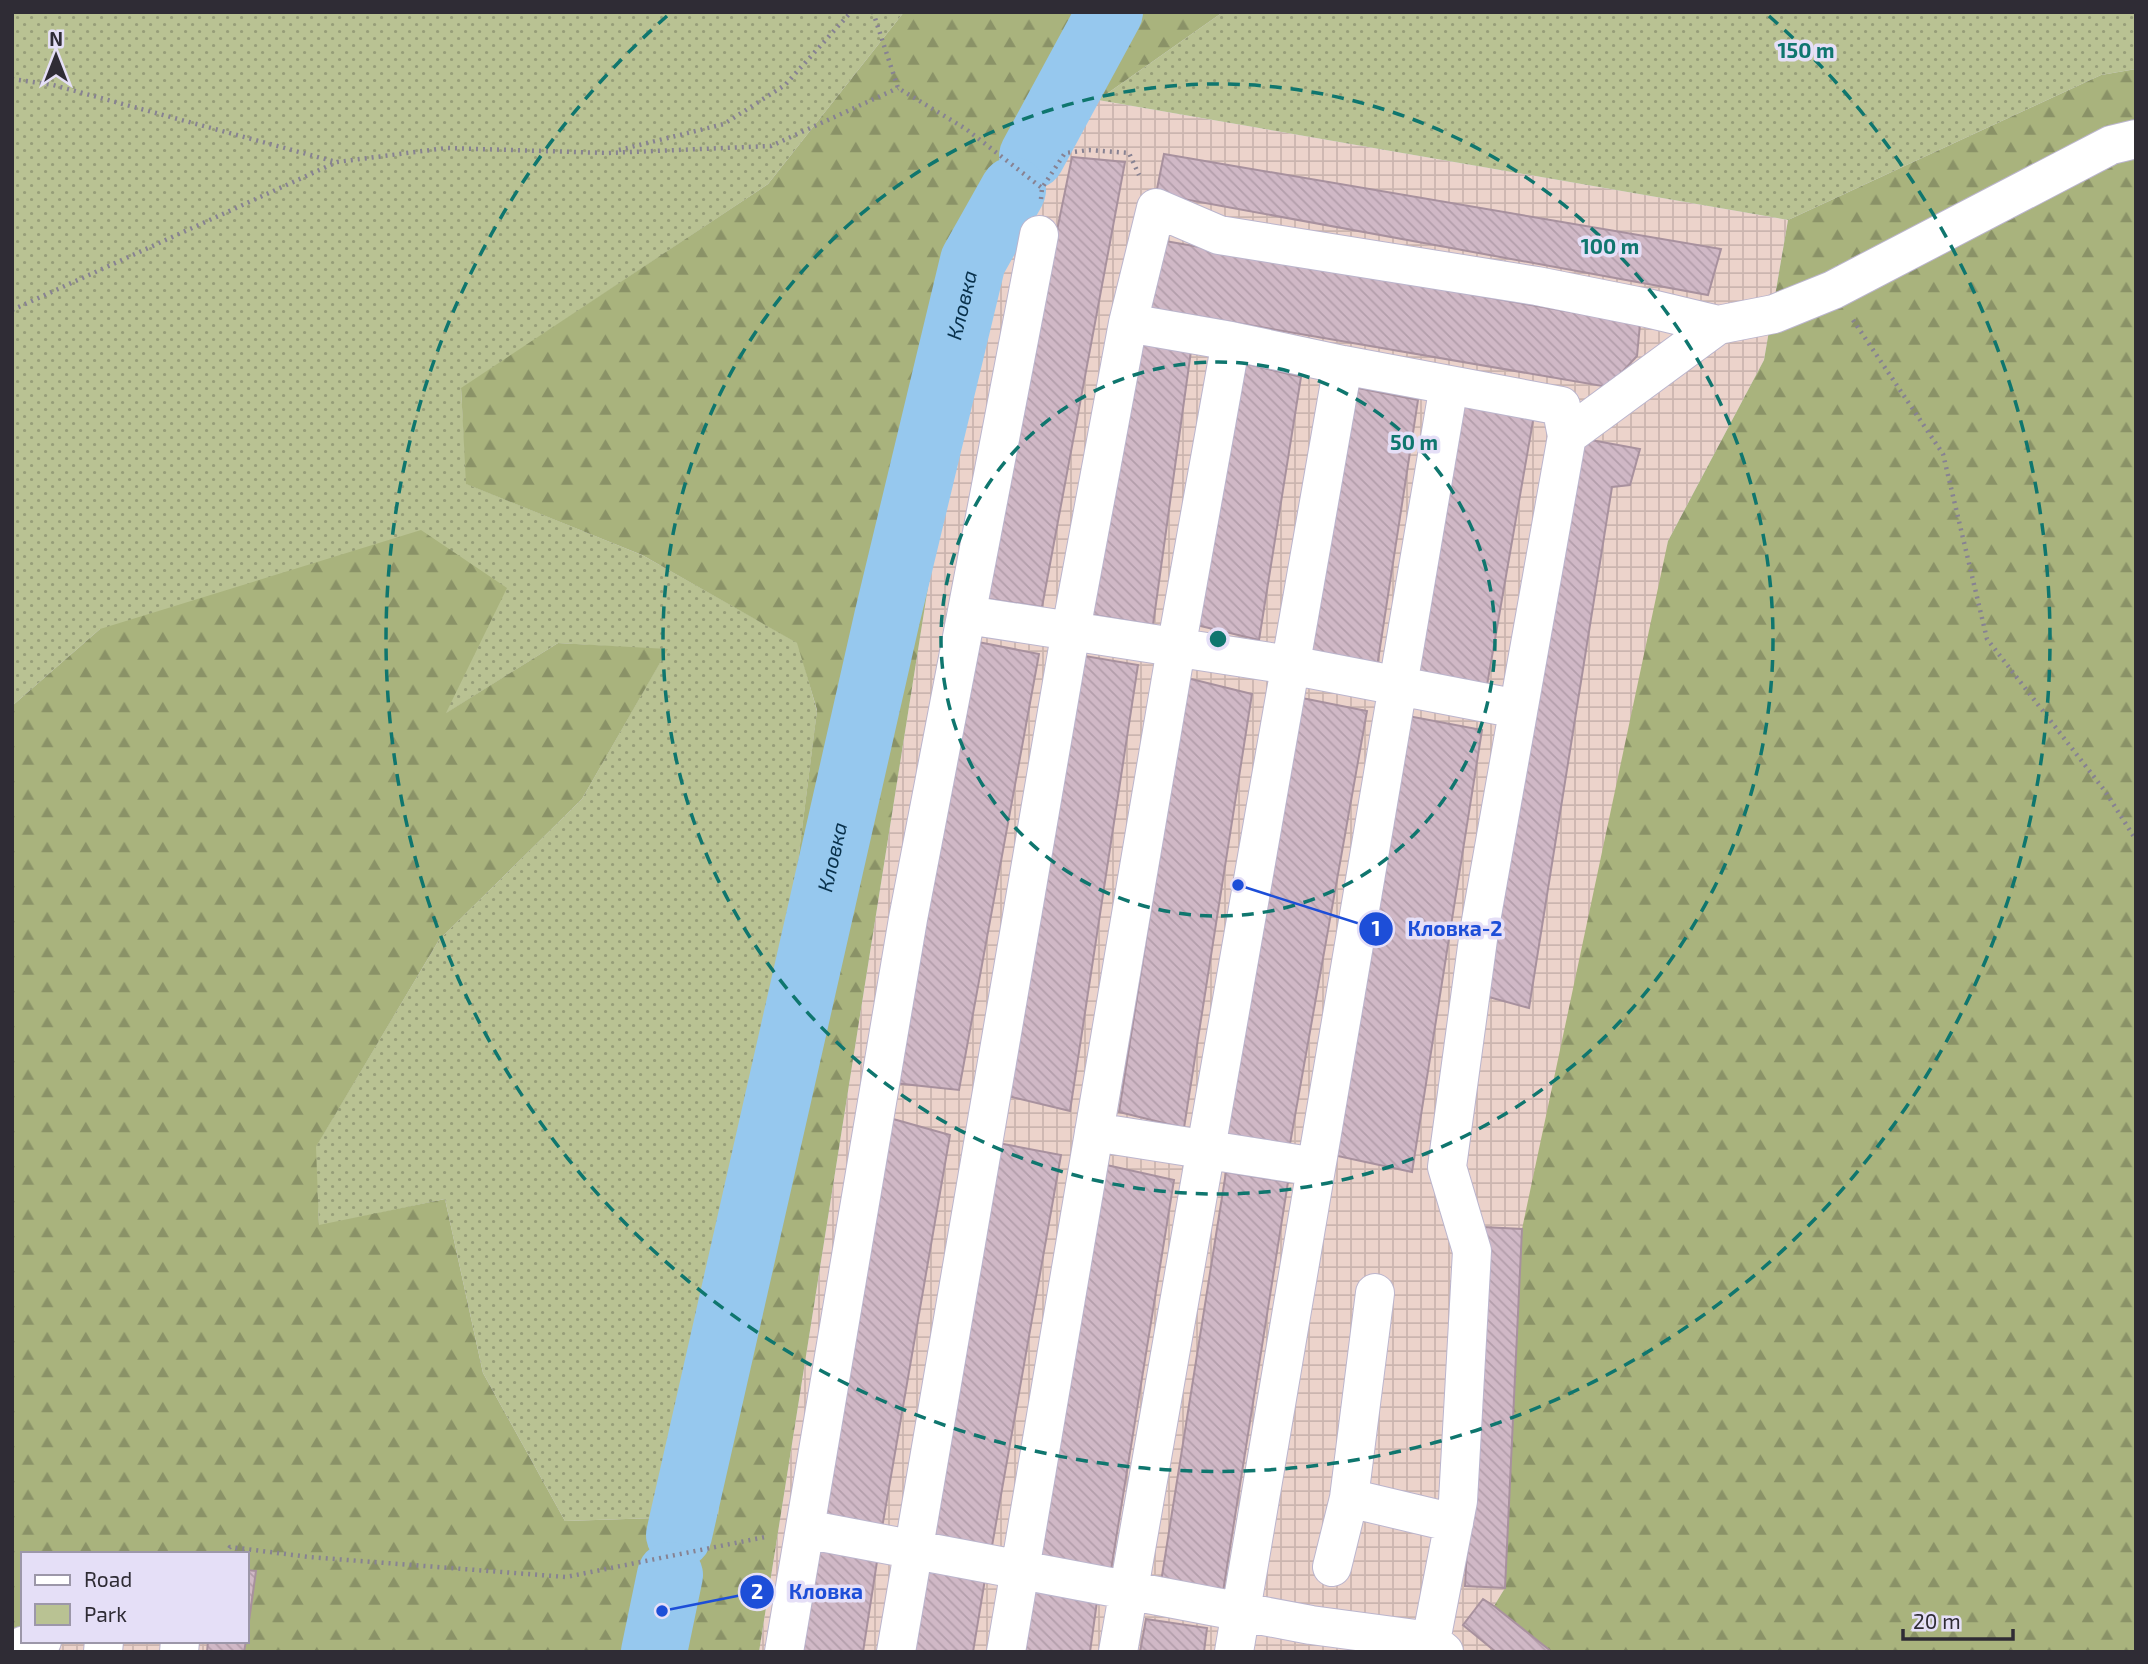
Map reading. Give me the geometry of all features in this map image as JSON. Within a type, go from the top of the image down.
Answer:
[{"type":"lane","points":[[896,1652],[1071,630],[1128,324],[1156,208],[1219,235],[1537,286],[1718,325],[1774,314],[1833,290],[2111,145],[2136,139]]},
{"type":"lane","points":[[784,1652],[908,919],[1039,235]]},
{"type":"lane","points":[[805,1529],[1437,1647],[1458,1501],[1472,1251],[1447,1167],[1479,932],[1567,436],[1561,406],[1231,341],[1128,324]]},
{"type":"lane","points":[[1567,436],[1718,325]]},
{"type":"lane","points":[[1006,1652],[1176,649],[1231,341]]},
{"type":"lane","points":[[1118,1652],[1343,365]]},
{"type":"lane","points":[[1234,1652],[1449,385]]},
{"type":"lane","points":[[967,615],[1290,666],[1518,709]]},
{"type":"lane","points":[[1094,1132],[1315,1167]]},
{"type":"lane","points":[[1332,1567],[1349,1498],[1376,1293]]},
{"type":"lane","points":[[1349,1498],[1454,1523]]},
{"type":"lane","points":[[16,1652],[22,1646],[34,1643]]},
{"type":"path","points":[[608,153],[724,124],[785,85],[851,12]]},
{"type":"path","points":[[873,12],[898,88],[966,129],[1042,188]]},
{"type":"path","points":[[12,79],[53,85],[337,162]]},
{"type":"path","points":[[12,310],[337,162],[446,148],[608,153],[771,146],[898,88]]},
{"type":"path","points":[[1039,235],[1042,188],[1065,153],[1089,150],[1129,153],[1156,208]]},
{"type":"path","points":[[1833,290],[1943,454],[1987,639],[2105,791],[2136,840]]},
{"type":"path","points":[[226,1552],[230,1547],[309,1557],[566,1577],[805,1529]]},
{"type":"shaded area","points":[[1098,100],[1788,220],[1764,360],[1668,541],[1505,1588],[1494,1606],[1552,1652],[759,1652],[988,209]]},
{"type":"shaded area","points":[[31,1643],[246,1643],[244,1652],[12,1652]]},
{"type":"green space","points":[[12,12],[904,12],[768,184],[461,389],[467,484],[642,555],[798,643],[817,711],[721,1472],[718,1516],[565,1521],[483,1373],[445,1199],[319,1226],[315,1148],[439,940],[582,799],[667,650],[558,643],[445,714],[100,629],[12,706]]},
{"type":"green space","points":[[904,12],[1223,12],[1098,100],[988,209],[759,1652],[244,1652],[245,1643],[248,1643],[256,1571],[248,1570],[248,1552],[21,1552],[21,1643],[12,1652],[12,706],[100,629],[421,530],[507,588],[446,713],[558,643],[668,649],[582,799],[439,940],[316,1147],[319,1225],[445,1199],[483,1373],[565,1521],[718,1516],[721,1472],[817,710],[797,643],[642,555],[466,484],[461,388],[768,184]]},
{"type":"green space","points":[[1223,12],[2136,12],[2136,69],[2101,75],[1788,220],[1098,100]]},
{"type":"green space","points":[[2136,69],[2136,1652],[1552,1652],[1494,1606],[1505,1588],[1522,1229],[1668,541],[1764,360],[1788,220],[2101,75]]},
{"type":"building","points":[[1164,154],[1721,249],[1708,295],[1156,194]]},
{"type":"building","points":[[1072,157],[1125,162],[1042,607],[982,598]]},
{"type":"building","points":[[1148,238],[1640,324],[1637,356],[1608,387],[1138,306]]},
{"type":"building","points":[[1127,341],[1191,351],[1153,625],[1081,613]]},
{"type":"building","points":[[1235,361],[1301,377],[1259,640],[1188,623]]},
{"type":"building","points":[[1348,386],[1418,400],[1377,667],[1307,652]]},
{"type":"building","points":[[1456,399],[1534,415],[1486,691],[1412,674]]},
{"type":"building","points":[[1580,438],[1640,449],[1630,485],[1612,487],[1529,1008],[1485,996]]},
{"type":"building","points":[[973,641],[1039,654],[959,1090],[894,1083]]},
{"type":"building","points":[[1073,654],[1138,665],[1070,1111],[999,1094]]},
{"type":"building","points":[[1187,678],[1252,694],[1184,1128],[1119,1112]]},
{"type":"building","points":[[1302,698],[1367,711],[1290,1144],[1225,1137]]},
{"type":"building","points":[[1408,716],[1482,730],[1412,1172],[1333,1155]]},
{"type":"building","points":[[886,1117],[950,1135],[882,1528],[821,1522]]},
{"type":"building","points":[[993,1142],[1061,1155],[992,1546],[926,1535]]},
{"type":"building","points":[[1102,1164],[1174,1180],[1111,1570],[1036,1557]]},
{"type":"building","points":[[1226,1172],[1288,1182],[1223,1592],[1161,1582]]},
{"type":"building","points":[[1483,1227],[1522,1229],[1505,1588],[1465,1586]]},
{"type":"building","points":[[815,1545],[878,1555],[863,1652],[798,1652]]},
{"type":"building","points":[[927,1564],[986,1573],[973,1652],[913,1652]]},
{"type":"building","points":[[248,1570],[256,1571],[248,1628]]},
{"type":"building","points":[[1034,1585],[1098,1594],[1090,1652],[1025,1652]]},
{"type":"building","points":[[1483,1599],[1552,1652],[1496,1652],[1463,1625]]},
{"type":"building","points":[[1146,1619],[1207,1628],[1204,1652],[1140,1652]]},
{"type":"building","points":[[208,1643],[246,1643],[244,1652],[207,1652]]},
{"type":"waterway","name":"Кловка","points":[[1032,156],[1110,12]]},
{"type":"waterway","name":"Кловка","points":[[679,1535],[887,618],[973,261],[1013,190]]},
{"type":"waterway","name":"Кловка","points":[[654,1652],[670,1575]]},
{"type":"place","name":"Кловка-2","points":[[1238,885]]},
{"type":"place","name":"Кловка","points":[[662,1611]]}]
